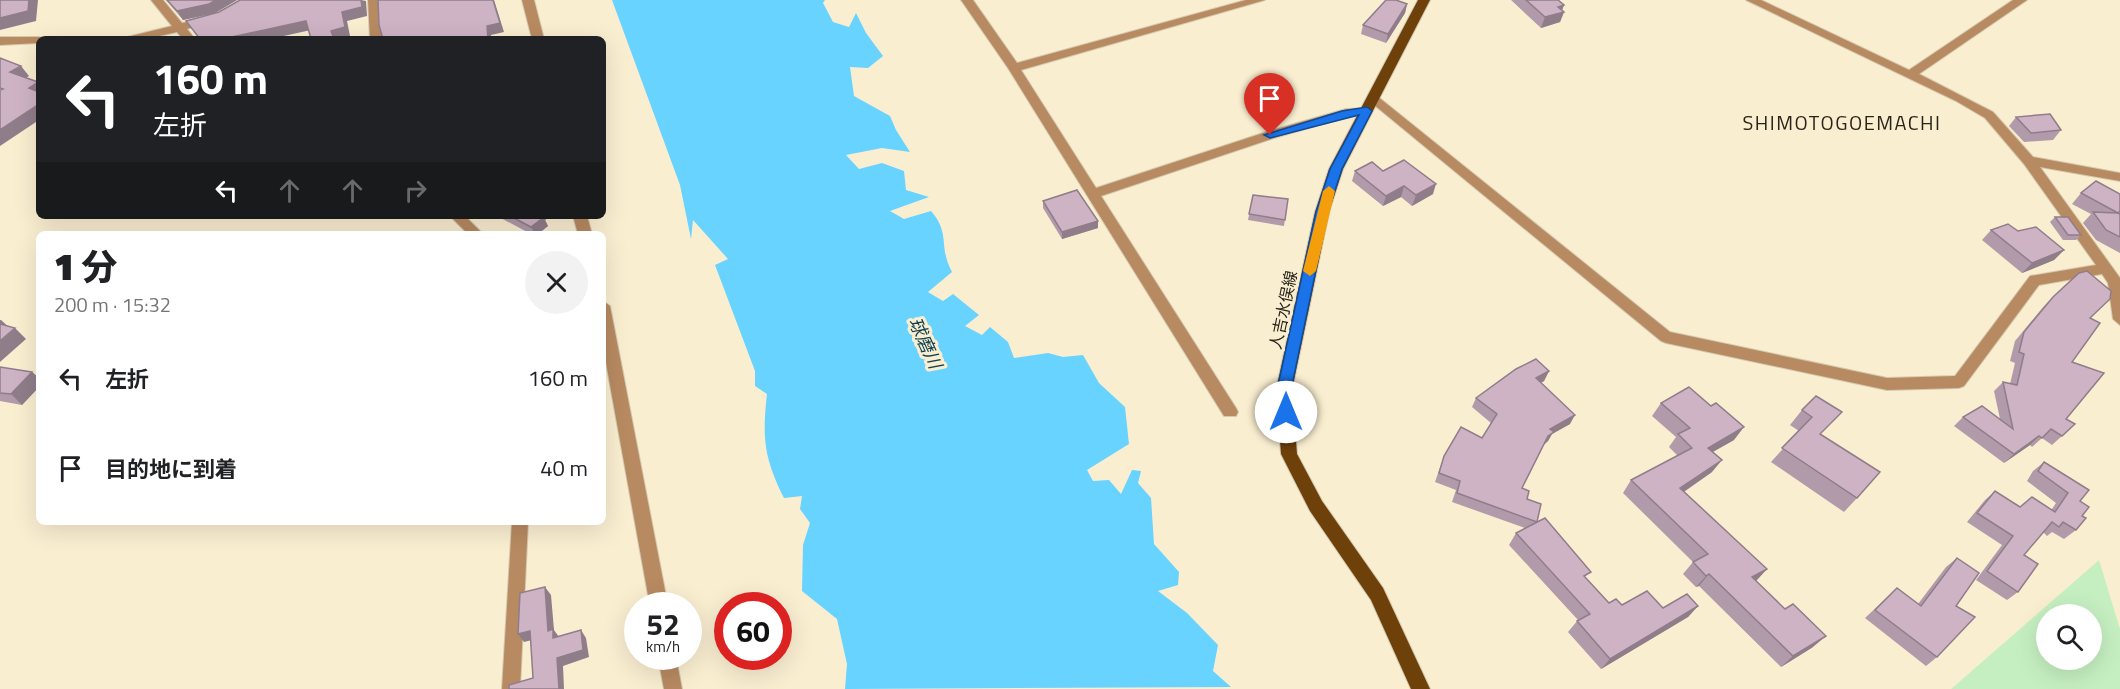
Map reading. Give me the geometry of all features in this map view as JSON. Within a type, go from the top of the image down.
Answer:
[{"type":"main road","name":"人吉水俣線","points":[[1421,689],[1377,594],[1316,506],[1289,454],[1284,390],[1322,212],[1336,169],[1424,0]]},
{"type":"street","points":[[157,0],[187,36]]},
{"type":"street","points":[[374,0],[376,36]]},
{"type":"street","points":[[528,0],[537,36]]},
{"type":"street","points":[[968,0],[1014,68],[1230,412]]},
{"type":"street","points":[[1014,68],[1259,0]]},
{"type":"street","points":[[1752,0],[1980,107],[2029,161],[2115,282],[2120,319]]},
{"type":"street","points":[[1911,74],[2020,0]]},
{"type":"street","points":[[144,36],[220,17]]},
{"type":"street","points":[[0,41],[36,40]]},
{"type":"street","points":[[1093,194],[1270,135],[1370,105],[1666,337],[1887,384],[1959,382],[2035,280],[2104,269]]},
{"type":"street","points":[[2029,161],[2120,177]]},
{"type":"street","points":[[460,219],[473,231]]},
{"type":"street","points":[[606,322],[656,592]]},
{"type":"street","points":[[511,689],[520,525]]},
{"type":"street","points":[[669,670],[673,689]]},
{"type":"green space","points":[[2099,560],[2120,629],[2120,689],[1951,689],[2036,615],[2036,670],[2102,670],[2102,604],[2049,604]]},
{"type":"water","name":"球磨川","points":[[612,0],[825,0],[823,3],[833,22],[849,27],[856,13],[866,33],[883,56],[868,68],[850,67],[854,96],[890,116],[910,152],[882,148],[846,155],[859,169],[882,163],[904,171],[906,190],[929,197],[890,211],[904,219],[931,211],[937,219],[952,272],[928,292],[943,301],[953,294],[979,315],[965,326],[982,335],[990,327],[1008,342],[1014,358],[1048,353],[1063,357],[1083,355],[1099,383],[1125,407],[1129,444],[1087,470],[1093,481],[1109,480],[1121,494],[1132,470],[1141,471],[1138,483],[1151,498],[1154,544],[1179,572],[1178,585],[1158,591],[1187,613],[1218,645],[1213,671],[1231,687],[845,689],[847,664],[837,619],[802,591],[803,545],[810,523],[800,509],[802,496],[784,498],[772,471],[765,436],[767,394],[755,386],[755,371],[715,265],[728,259],[693,220],[691,239],[680,185]]},
{"type":"building","points":[[0,0],[29,0],[28,11],[0,18]]},
{"type":"building","points":[[167,0],[216,0],[209,4],[177,11]]},
{"type":"building","points":[[240,0],[361,0],[362,7],[342,12],[345,27],[331,31],[333,36],[310,36],[306,21],[236,36],[198,36],[186,21],[219,12]]},
{"type":"building","points":[[378,0],[493,0],[500,23],[487,26],[488,36],[382,36],[379,25]]},
{"type":"building","points":[[1386,0],[1396,0],[1407,4],[1388,34],[1363,25]]},
{"type":"building","points":[[1526,0],[1558,0],[1564,5],[1558,7],[1564,12],[1545,17]]},
{"type":"building","points":[[0,58],[21,66],[10,72],[36,81],[29,88],[36,91],[36,106],[0,130],[0,90],[3,89],[0,88]]},
{"type":"building","points":[[2050,114],[2061,130],[2031,133],[2016,117]]},
{"type":"building","points":[[1404,160],[1436,184],[1416,195],[1404,186],[1386,196],[1355,171],[1372,162],[1383,171]]},
{"type":"building","points":[[2096,181],[2120,194],[2118,213],[2081,193]]},
{"type":"building","points":[[1077,190],[1098,221],[1062,232],[1043,201]]},
{"type":"building","points":[[1253,195],[1288,199],[1285,220],[1249,214]]},
{"type":"building","points":[[2093,212],[2120,214],[2120,237],[2106,230]]},
{"type":"building","points":[[2055,217],[2068,217],[2081,235],[2068,235]]},
{"type":"building","points":[[516,219],[541,219],[531,227]]},
{"type":"building","points":[[2008,224],[2018,231],[2036,227],[2064,250],[2032,263],[1991,230]]},
{"type":"building","points":[[2087,271],[2111,291],[2110,299],[2090,318],[2100,323],[2072,362],[2104,373],[2066,419],[2075,424],[2062,436],[2051,429],[2042,438],[2039,436],[2014,454],[1963,417],[1982,406],[2013,429],[2003,382],[2017,385],[2024,354],[2019,352],[2024,332],[2053,297],[2079,273]]},
{"type":"building","points":[[0,324],[15,328],[0,341]]},
{"type":"building","points":[[1536,359],[1549,371],[1536,378],[1575,415],[1550,429],[1554,432],[1548,436],[1522,488],[1529,491],[1527,499],[1541,504],[1537,522],[1457,493],[1460,481],[1439,473],[1444,456],[1461,427],[1482,438],[1497,414],[1476,398],[1516,369]]},
{"type":"building","points":[[0,367],[32,372],[11,394],[0,393]]},
{"type":"building","points":[[1689,387],[1711,406],[1716,403],[1744,427],[1708,448],[1722,460],[1680,488],[1767,569],[1752,577],[1785,609],[1793,604],[1826,636],[1793,656],[1709,574],[1706,576],[1693,562],[1708,554],[1631,480],[1692,448],[1678,434],[1690,428],[1661,403]]},
{"type":"building","points":[[1816,396],[1842,412],[1820,434],[1880,472],[1857,498],[1782,448],[1812,417],[1802,410]]},
{"type":"building","points":[[2044,462],[2089,490],[2080,501],[2089,507],[2082,516],[2086,518],[2076,530],[2063,522],[2059,527],[2052,522],[2024,555],[2038,564],[2018,592],[1987,571],[2013,536],[1977,513],[1995,491],[2020,507],[2032,497],[2055,512],[2068,493],[2038,471]]},
{"type":"building","points":[[1545,518],[1591,572],[1584,576],[1609,603],[1616,599],[1622,605],[1647,591],[1663,608],[1687,594],[1698,606],[1610,659],[1577,621],[1590,614],[1516,533]]},
{"type":"building","points":[[1957,558],[1979,573],[1956,606],[1975,617],[1937,657],[1875,610],[1897,588],[1921,606]]},
{"type":"building","points":[[545,587],[548,631],[553,629],[553,638],[581,630],[583,650],[557,658],[559,689],[509,689],[509,685],[533,678],[530,631],[518,634],[520,593]]},
{"type":"slow traffic","points":[[1310,271],[1322,212],[1329,191]]},
{"type":"district","name":"SHIMOTOGOEMACHI","points":[[1842,123]]},
{"type":"route","points":[[1270,135],[1346,113],[1367,111],[1336,169],[1322,212],[1284,390],[1286,412]]}]
